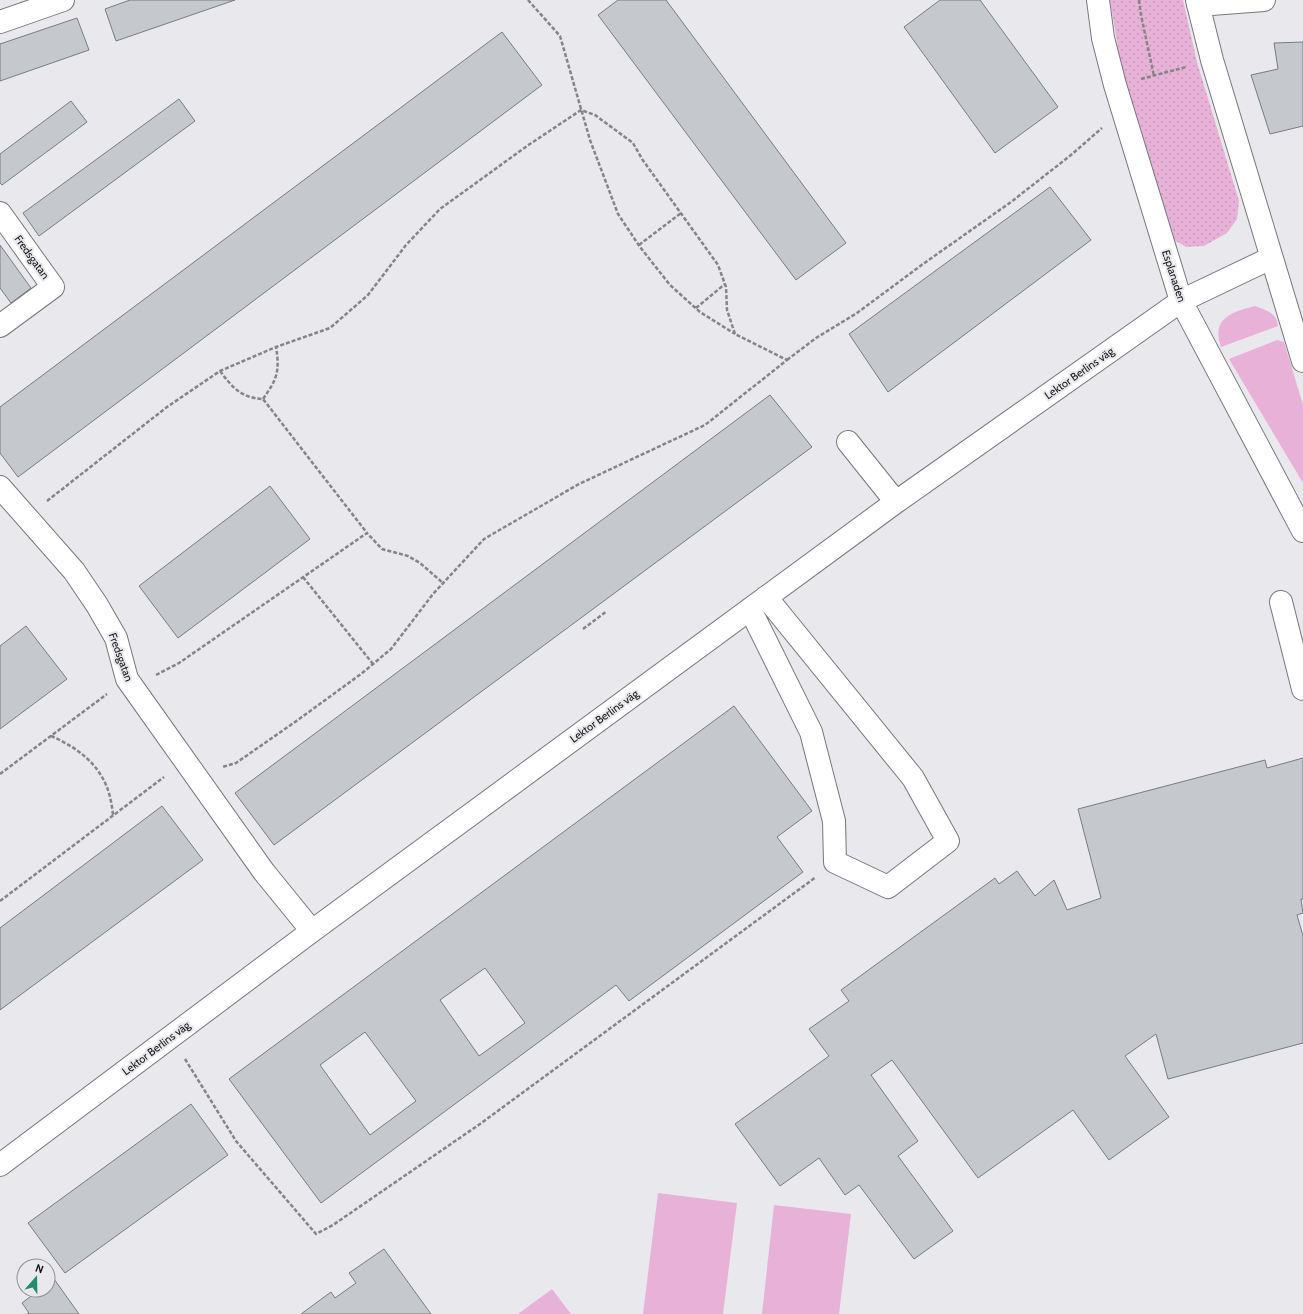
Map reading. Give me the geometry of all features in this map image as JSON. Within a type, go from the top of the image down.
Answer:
[{"type":"street","points":[[0,22],[63,0]]},
{"type":"street","name":"Esplanaden","points":[[1098,0],[1103,38],[1115,85],[1181,301],[1303,531]]},
{"type":"street","points":[[1264,0],[1198,2],[1212,60],[1303,361]]},
{"type":"street","name":"Fredsgatan","points":[[0,213],[53,286],[0,326]]},
{"type":"street","name":"Lektor Berlins väg","points":[[0,1165],[312,931],[896,502],[1181,301],[1271,258]]},
{"type":"street","points":[[848,442],[896,502]]},
{"type":"street","name":"Fredsgatan","points":[[0,487],[74,571],[97,605],[116,638],[130,683],[264,872],[312,931]]},
{"type":"street","points":[[1281,602],[1303,690]]},
{"type":"street","points":[[758,603],[914,778],[948,841],[888,888],[835,862],[834,821],[811,732],[758,603]]},
{"type":"path","points":[[528,0],[560,36],[581,110],[603,175],[618,214],[638,244],[670,285],[696,308],[735,334],[787,360]]},
{"type":"path","points":[[1140,0],[1141,15],[1154,76]]},
{"type":"path","points":[[1115,85],[1212,60]]},
{"type":"path","points":[[0,901],[113,815],[190,768],[236,763],[374,664],[391,649],[443,583],[484,539],[579,484],[705,425],[816,338],[857,313],[1011,202],[1071,155],[1122,109]]},
{"type":"path","points":[[581,110],[595,115],[633,143],[642,159],[718,265],[725,284],[727,310],[735,334]]},
{"type":"path","points":[[26,517],[167,407],[220,370],[276,347],[330,328],[368,295],[406,245],[440,209],[527,146],[581,110]]},
{"type":"path","points":[[638,244],[680,213]]},
{"type":"path","points":[[696,308],[725,284]]},
{"type":"path","points":[[264,399],[277,375],[278,361],[276,347]]},
{"type":"path","points":[[220,370],[232,387],[254,399],[264,399]]},
{"type":"path","points":[[264,399],[382,549],[408,556],[420,563],[443,583]]},
{"type":"path","points":[[0,774],[50,736],[130,683],[179,663],[368,533]]},
{"type":"path","points":[[303,577],[374,664]]},
{"type":"path","points":[[583,629],[607,611]]},
{"type":"path","points":[[50,736],[75,748],[87,758],[99,772],[106,784],[113,815]]},
{"type":"path","points":[[172,1037],[236,1141],[316,1234],[333,1225],[480,1124],[835,862]]},
{"type":"shaded area","points":[[1110,0],[1183,0],[1197,62],[1239,201],[1237,219],[1227,233],[1204,246],[1186,247],[1174,240],[1152,175],[1121,66]]},
{"type":"shaded area","points":[[1255,306],[1273,315],[1276,318],[1278,326],[1221,347],[1219,329],[1221,323],[1231,314]]},
{"type":"shaded area","points":[[1277,340],[1284,342],[1303,405],[1303,483],[1229,359]]},
{"type":"shaded area","points":[[658,1193],[737,1203],[723,1314],[643,1314]]},
{"type":"shaded area","points":[[774,1205],[851,1214],[839,1314],[762,1314]]},
{"type":"shaded area","points":[[552,1289],[571,1314],[518,1314]]},
{"type":"building","points":[[130,0],[235,0],[116,41],[105,9]]},
{"type":"building","points":[[618,0],[666,0],[846,243],[796,280],[598,15]]},
{"type":"building","points":[[940,0],[980,0],[1058,107],[995,153],[904,27]]},
{"type":"building","points":[[77,18],[89,50],[0,81],[0,44]]},
{"type":"building","points":[[502,32],[542,85],[18,477],[0,453],[0,407]]},
{"type":"building","points":[[1303,42],[1303,126],[1270,134],[1251,75],[1278,69],[1274,43]]},
{"type":"building","points":[[179,99],[195,121],[39,236],[23,213]]},
{"type":"building","points":[[71,101],[87,122],[2,185],[0,183],[0,154]]},
{"type":"building","points":[[1050,187],[1091,240],[888,392],[849,334]]},
{"type":"building","points":[[0,245],[31,288],[11,303],[0,288]]},
{"type":"building","points":[[770,395],[812,447],[274,845],[235,793]]},
{"type":"building","points":[[270,486],[310,539],[178,638],[139,586]]},
{"type":"building","points":[[26,626],[67,679],[0,729],[0,646]]},
{"type":"building","points":[[734,706],[812,811],[777,837],[803,872],[629,1001],[616,985],[321,1203],[229,1079]],"holes":[[[485,968],[525,1023],[479,1056],[440,1000]],[[365,1032],[416,1101],[370,1135],[320,1065]]]},
{"type":"building","points":[[1303,758],[1303,899],[1301,899],[1303,913],[1297,915],[1303,936],[1303,1043],[1168,1079],[1156,1034],[1125,1056],[1169,1117],[1109,1160],[1073,1110],[978,1178],[892,1060],[871,1075],[918,1141],[898,1156],[953,1231],[914,1259],[859,1185],[845,1195],[819,1158],[780,1186],[735,1124],[829,1056],[809,1029],[849,1001],[841,990],[995,878],[999,884],[1017,871],[1035,896],[1054,880],[1067,910],[1101,898],[1078,809],[1265,760],[1267,768]]},
{"type":"building","points":[[162,806],[203,860],[0,1010],[0,928]]},
{"type":"building","points":[[191,1104],[228,1155],[65,1273],[56,1261],[56,1258],[54,1258],[28,1223]]},
{"type":"building","points":[[384,1249],[431,1314],[301,1314],[331,1292],[335,1298],[356,1283],[349,1273]]},
{"type":"building","points":[[56,1282],[79,1314],[27,1314],[29,1313],[22,1303],[29,1298],[56,1298]]}]
